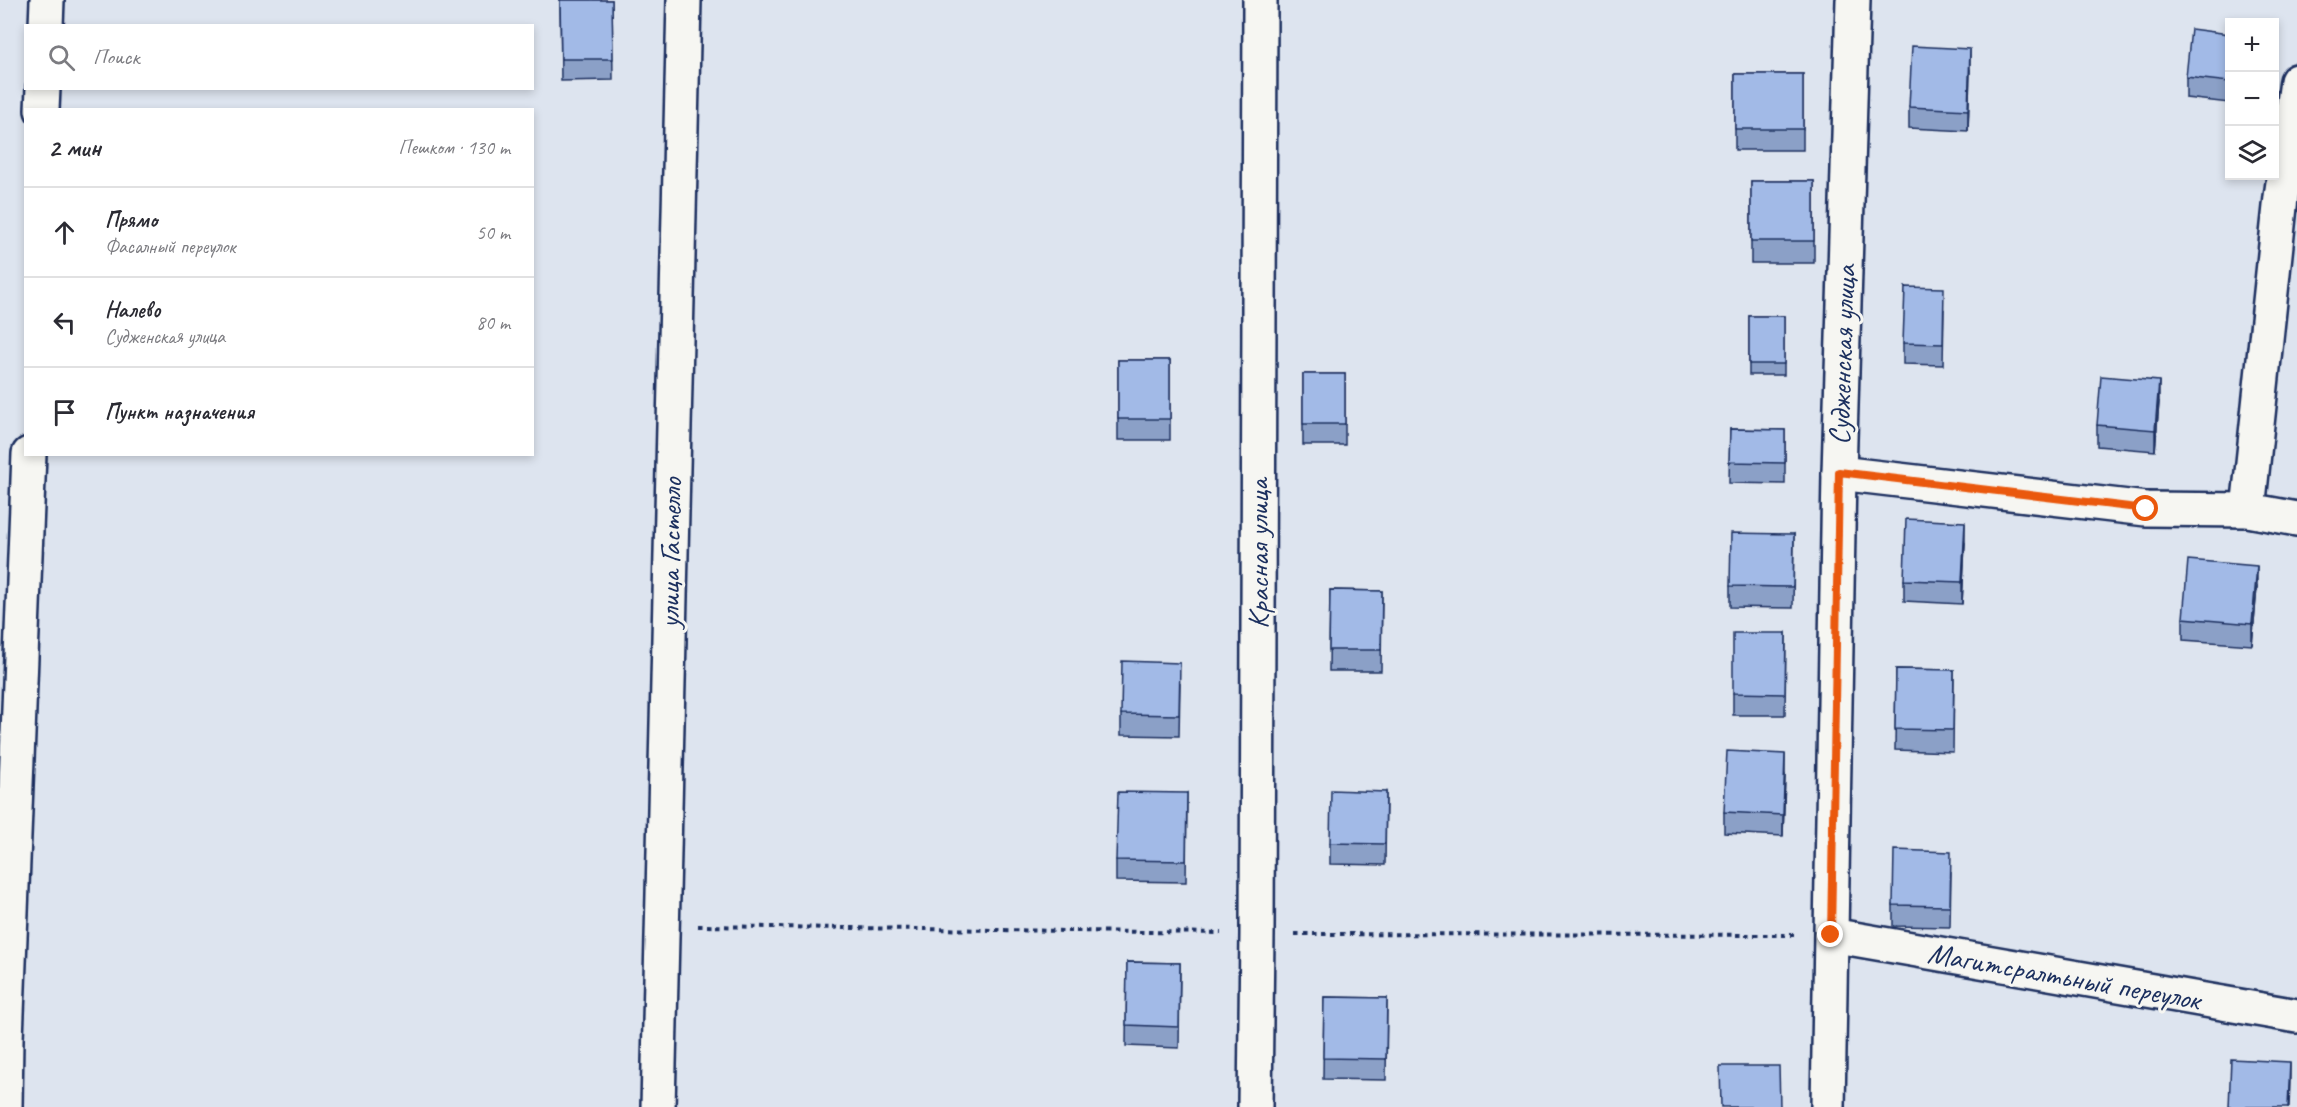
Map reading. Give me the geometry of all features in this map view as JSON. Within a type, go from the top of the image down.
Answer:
[{"type":"street","points":[[37,0],[47,0],[46,24]]},
{"type":"street","name":"улица Гастелло","points":[[658,1107],[684,0]]},
{"type":"street","name":"Красная улица","points":[[1255,1107],[1260,0]]},
{"type":"street","name":"Судженская улица","points":[[1828,1107],[1839,472],[1853,0]]},
{"type":"street","points":[[2248,510],[2281,197],[2297,81]]},
{"type":"street","points":[[42,108],[43,90]]},
{"type":"street","points":[[5,1107],[3,1039],[29,456]]},
{"type":"street","points":[[1839,472],[2146,509],[2248,510],[2297,519]]},
{"type":"street","name":"Магитсралтьный переулок","points":[[1831,935],[2297,1016]]},
{"type":"building","points":[[560,0],[612,0],[613,59],[561,59]]},
{"type":"building","points":[[2191,29],[2225,33],[2225,82],[2186,77]]},
{"type":"building","points":[[1912,46],[1970,49],[1968,110],[1909,107]]},
{"type":"building","points":[[1735,74],[1803,74],[1803,129],[1735,129]]},
{"type":"building","points":[[1751,181],[1814,181],[1814,241],[1751,241]]},
{"type":"building","points":[[1905,287],[1944,288],[1943,344],[1903,343]]},
{"type":"building","points":[[1749,316],[1784,316],[1784,364],[1749,364]]},
{"type":"building","points":[[1118,360],[1170,360],[1170,419],[1118,419]]},
{"type":"building","points":[[1303,374],[1345,374],[1345,424],[1303,424]]},
{"type":"building","points":[[2101,376],[2159,381],[2155,430],[2097,425]]},
{"type":"building","points":[[1730,429],[1785,430],[1785,463],[1729,462]]},
{"type":"building","points":[[1906,519],[1965,522],[1962,582],[1904,580]]},
{"type":"building","points":[[1731,533],[1794,534],[1793,587],[1730,586]]},
{"type":"building","points":[[2188,560],[2257,566],[2252,624],[2183,618]]},
{"type":"building","points":[[1330,590],[1382,591],[1381,650],[1329,650]]},
{"type":"building","points":[[1733,633],[1786,633],[1785,694],[1733,693]]},
{"type":"building","points":[[1122,661],[1180,663],[1179,715],[1121,714]]},
{"type":"building","points":[[1896,669],[1954,670],[1953,730],[1895,729]]},
{"type":"building","points":[[1727,751],[1785,754],[1783,815],[1724,812]]},
{"type":"building","points":[[1331,790],[1386,792],[1385,844],[1330,843]]},
{"type":"building","points":[[1118,792],[1187,793],[1186,861],[1116,860]]},
{"type":"building","points":[[1894,850],[1951,852],[1950,906],[1893,905]]},
{"type":"building","points":[[1127,962],[1180,963],[1179,1027],[1126,1025]]},
{"type":"building","points":[[1324,997],[1387,998],[1386,1059],[1323,1058]]},
{"type":"building","points":[[2231,1059],[2290,1062],[2288,1107],[2229,1107]]},
{"type":"building","points":[[1720,1066],[1779,1066],[1780,1107],[1721,1107]]},
{"type":"route","points":[[1831,935],[1839,472],[2146,509]]}]
